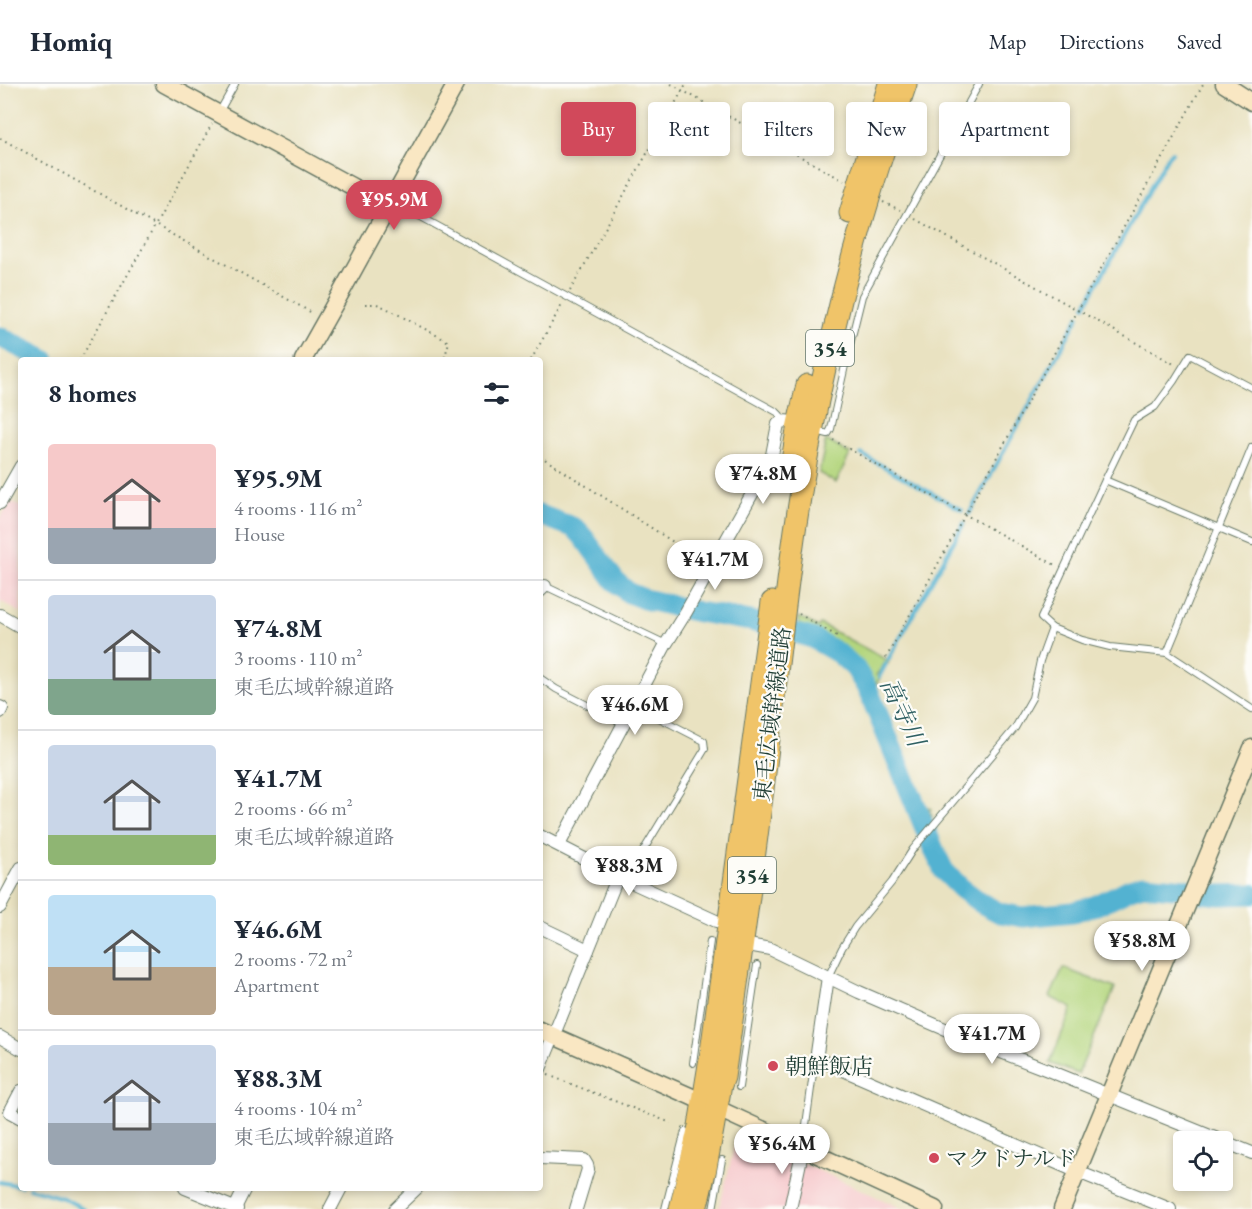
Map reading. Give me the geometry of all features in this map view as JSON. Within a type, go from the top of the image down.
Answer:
[{"type":"highway","name":"東毛広域幹線道路","points":[[805,427],[824,308],[889,84]]},
{"type":"highway","name":"東毛広域幹線道路","points":[[679,1208],[690,1165],[710,1106],[721,1085],[732,1082],[743,988],[726,945],[759,823],[778,624],[784,511],[852,253],[906,84]]},
{"type":"highway","name":"東毛広域幹線道路","points":[[710,1106],[706,1043],[726,945],[778,624]]},
{"type":"street","points":[[164,84],[390,203]]},
{"type":"street","points":[[305,357],[456,84]]},
{"type":"street","points":[[1224,84],[1252,102]]},
{"type":"street","points":[[559,845],[666,644],[771,460],[777,424],[805,427]]},
{"type":"street","points":[[0,503],[18,471]]},
{"type":"street","points":[[0,615],[18,625]]},
{"type":"street","points":[[0,707],[2,708],[0,712]]},
{"type":"street","points":[[1062,1209],[1252,748]]},
{"type":"street","points":[[543,837],[716,921],[729,924]]},
{"type":"street","points":[[0,907],[18,874]]},
{"type":"street","points":[[543,1054],[547,1033],[622,877]]},
{"type":"street","points":[[543,928],[588,950]]},
{"type":"street","points":[[726,945],[770,949],[975,1042],[1252,1153]]},
{"type":"street","points":[[828,977],[818,1059],[1078,1172],[1170,1209]]},
{"type":"street","points":[[547,1033],[935,1209]]},
{"type":"street","points":[[0,1037],[18,1047]]},
{"type":"street","points":[[18,1097],[10,1112],[18,1116]]},
{"type":"street","points":[[790,1209],[803,1148]]},
{"type":"street","points":[[543,1158],[584,1160],[588,1169],[576,1209]]},
{"type":"street","points":[[193,1191],[236,1208],[244,1191]]},
{"type":"street","points":[[330,1209],[339,1191]]},
{"type":"street","points":[[395,1209],[414,1191]]},
{"type":"lane","points":[[218,114],[235,84]]},
{"type":"lane","points":[[390,203],[805,427],[831,429],[862,296],[979,84]]},
{"type":"lane","points":[[1252,388],[1190,355],[1155,407],[1134,420],[1041,618],[1052,628],[1082,640],[1110,647],[1167,653],[1252,709]]},
{"type":"lane","points":[[1167,653],[1252,447]]},
{"type":"lane","points":[[1105,480],[1252,542]]},
{"type":"lane","points":[[543,588],[666,644]]},
{"type":"lane","points":[[828,977],[855,927],[892,882],[923,836],[1015,728],[1032,698],[1040,661],[1052,628]]},
{"type":"lane","points":[[543,680],[624,724]]},
{"type":"lane","points":[[622,877],[705,750],[704,741],[634,705]]},
{"type":"lane","points":[[706,974],[726,945]]},
{"type":"lane","points":[[693,1063],[706,974],[726,945]]},
{"type":"lane","points":[[732,1082],[743,1062],[757,965]]},
{"type":"lane","points":[[743,988],[746,1003],[751,1009]]},
{"type":"lane","points":[[699,1024],[706,1043]]},
{"type":"lane","points":[[803,1148],[814,1066],[818,1059]]},
{"type":"lane","points":[[732,1082],[738,1062],[743,1062]]},
{"type":"lane","points":[[679,1208],[685,1131]]},
{"type":"lane","points":[[712,1209],[722,1160]]},
{"type":"path","points":[[671,84],[841,179]]},
{"type":"path","points":[[533,357],[686,84]]},
{"type":"path","points":[[886,658],[1203,84]]},
{"type":"path","points":[[82,357],[218,114]]},
{"type":"path","points":[[0,138],[325,320]]},
{"type":"path","points":[[869,197],[907,214],[1182,368]]},
{"type":"path","points":[[365,304],[377,303],[449,342],[445,357]]},
{"type":"path","points":[[805,427],[833,440],[1063,569]]},
{"type":"path","points":[[543,458],[711,565]]},
{"type":"path","points":[[778,624],[797,613],[837,636]]},
{"type":"path","points":[[543,1071],[671,1124]]},
{"type":"shaded area","points":[[10,501],[18,505],[18,611],[0,601],[0,519]]},
{"type":"shaded area","points":[[750,1139],[903,1209],[719,1209],[734,1148]]},
{"type":"green space","points":[[826,440],[850,454],[836,483],[819,473]]},
{"type":"green space","points":[[799,617],[818,627],[820,624],[889,661],[876,675],[880,678],[875,686],[925,806],[931,809],[929,811],[932,815],[927,820],[870,685],[860,667],[837,646],[798,629]]},
{"type":"green space","points":[[1063,968],[1115,988],[1078,1074],[1050,1063],[1072,1008],[1050,997]]},
{"type":"waterway","points":[[1085,306],[1172,152]]},
{"type":"waterway","points":[[969,514],[1079,316]]},
{"type":"waterway","name":"高寺川","points":[[0,337],[39,357]]},
{"type":"waterway","points":[[861,454],[962,510]]},
{"type":"waterway","name":"高寺川","points":[[543,516],[575,528],[615,581],[629,593],[644,599],[698,612],[751,621],[812,638],[838,653],[855,668],[868,690],[944,871],[981,903],[1000,913],[1023,917],[1073,912],[1097,905],[1143,885],[1185,889]]},
{"type":"waterway","points":[[888,660],[964,523]]},
{"type":"waterway","points":[[879,677],[886,664]]},
{"type":"waterway","name":"高寺川","points":[[1201,893],[1252,894]]},
{"type":"waterway","points":[[0,1182],[18,1185]]},
{"type":"waterway","points":[[39,1191],[63,1198],[84,1209]]},
{"type":"place","name":"朝鮮飯店","points":[[773,1066]]},
{"type":"place","name":"マクドナルド","points":[[934,1158]]}]
